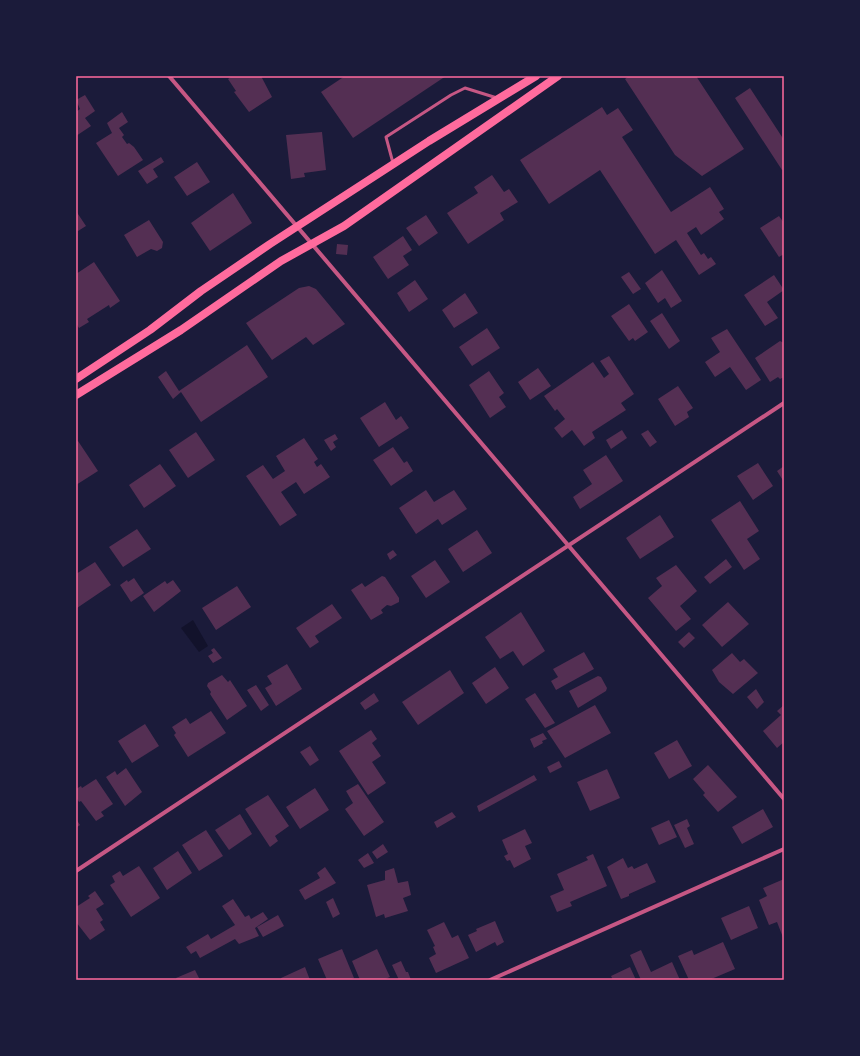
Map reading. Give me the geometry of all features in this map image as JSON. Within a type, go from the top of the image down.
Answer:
[{"type":"main road","points":[[76,379],[150,330],[201,291],[296,227],[393,164],[536,76]]},
{"type":"main road","points":[[76,395],[181,330],[281,261],[344,226],[558,76]]},
{"type":"street","points":[[169,76],[296,227],[784,798]]},
{"type":"street","points":[[76,871],[784,403]]},
{"type":"street","points":[[490,980],[784,849]]},
{"type":"lane","points":[[393,164],[386,137],[451,95],[465,88],[498,98]]},
{"type":"shaded area","points":[[193,620],[208,646],[199,652],[181,628]]},
{"type":"building","points":[[232,76],[261,76],[272,97],[249,112],[234,92],[236,91],[228,79]]},
{"type":"building","points":[[345,76],[446,76],[353,138],[321,92]]},
{"type":"building","points":[[629,76],[696,76],[744,149],[702,176],[675,155],[625,79]]},
{"type":"building","points":[[750,88],[784,140],[784,169],[782,170],[735,98]]},
{"type":"building","points":[[85,95],[95,111],[85,118],[91,126],[76,136],[76,112],[80,109],[76,100]]},
{"type":"building","points":[[602,107],[607,115],[618,108],[633,130],[622,137],[671,212],[710,187],[724,209],[719,212],[724,219],[701,235],[696,227],[687,233],[701,255],[704,253],[708,259],[711,257],[716,264],[699,275],[676,240],[655,254],[600,170],[549,204],[520,160]]},
{"type":"building","points":[[122,112],[128,122],[119,128],[124,135],[122,137],[127,144],[129,143],[134,147],[143,160],[118,176],[96,143],[112,133],[107,123]]},
{"type":"building","points":[[322,132],[326,170],[304,173],[305,177],[291,179],[286,135]]},
{"type":"building","points":[[161,157],[164,162],[153,169],[158,177],[147,184],[138,171]]},
{"type":"building","points":[[197,162],[210,182],[187,196],[174,177]]},
{"type":"building","points":[[492,175],[504,192],[509,189],[518,202],[500,213],[504,220],[468,244],[447,213],[478,193],[474,187]]},
{"type":"building","points":[[233,193],[252,223],[210,251],[191,223]]},
{"type":"building","points":[[76,211],[86,226],[78,231],[76,228]]},
{"type":"building","points":[[426,215],[438,233],[419,246],[406,228]]},
{"type":"building","points":[[779,216],[784,223],[784,254],[779,257],[760,228]]},
{"type":"building","points":[[149,220],[163,242],[162,248],[157,251],[151,249],[137,257],[124,235]]},
{"type":"building","points":[[403,236],[412,250],[403,256],[409,265],[388,279],[373,257]]},
{"type":"building","points":[[337,244],[348,245],[347,255],[336,254]]},
{"type":"building","points":[[94,262],[120,301],[110,308],[109,305],[87,319],[89,322],[79,328],[76,323],[76,274]]},
{"type":"building","points":[[662,270],[682,301],[671,308],[665,298],[658,303],[645,283]]},
{"type":"building","points":[[629,272],[641,289],[633,294],[621,277]]},
{"type":"building","points":[[774,275],[784,290],[767,302],[778,318],[765,326],[744,295]]},
{"type":"building","points":[[415,280],[428,299],[409,312],[397,293]]},
{"type":"building","points":[[309,286],[316,289],[345,324],[313,345],[306,337],[272,360],[246,323],[299,288]]},
{"type":"building","points":[[465,293],[478,313],[454,328],[442,310]]},
{"type":"building","points":[[629,304],[648,332],[635,341],[633,338],[629,341],[611,316]]},
{"type":"building","points":[[662,313],[680,341],[669,349],[650,321]]},
{"type":"building","points":[[487,328],[500,348],[472,366],[459,347]]},
{"type":"building","points":[[727,329],[761,380],[746,390],[730,367],[715,377],[705,362],[720,352],[711,338]]},
{"type":"building","points":[[780,341],[784,343],[784,377],[780,379],[778,377],[770,382],[755,358]]},
{"type":"building","points":[[247,345],[268,377],[201,422],[181,392],[173,399],[158,377],[166,371],[179,391]]},
{"type":"building","points":[[609,356],[634,394],[621,403],[626,410],[592,432],[595,438],[584,446],[572,430],[562,438],[554,428],[565,419],[557,409],[555,411],[544,396],[593,362],[604,378],[609,374],[600,361]]},
{"type":"building","points":[[538,368],[551,386],[530,400],[518,382]]},
{"type":"building","points":[[489,371],[504,393],[499,397],[506,407],[490,418],[469,385]]},
{"type":"building","points":[[678,386],[693,408],[687,412],[689,417],[675,426],[658,399]]},
{"type":"building","points":[[385,402],[396,420],[401,416],[409,428],[379,447],[360,418]]},
{"type":"building","points":[[622,430],[627,438],[611,449],[606,440]]},
{"type":"building","points":[[648,430],[657,442],[650,447],[641,434]]},
{"type":"building","points":[[196,432],[215,460],[188,478],[169,450]]},
{"type":"building","points":[[335,434],[338,439],[333,442],[336,447],[331,451],[324,440]]},
{"type":"building","points":[[304,438],[318,459],[314,462],[317,467],[321,464],[330,477],[304,494],[296,482],[281,492],[297,515],[280,526],[246,476],[263,465],[273,479],[285,471],[276,456]]},
{"type":"building","points":[[78,441],[98,471],[76,485],[76,442]]},
{"type":"building","points":[[393,447],[404,463],[407,461],[413,471],[391,486],[373,460]]},
{"type":"building","points":[[606,455],[623,481],[580,509],[573,497],[592,484],[583,470]]},
{"type":"building","points":[[758,463],[773,486],[753,500],[737,476]]},
{"type":"building","points":[[160,464],[176,486],[144,508],[129,485]]},
{"type":"building","points":[[784,466],[784,482],[777,471]]},
{"type":"building","points":[[426,490],[434,502],[454,490],[467,509],[442,525],[438,519],[416,534],[399,508]]},
{"type":"building","points":[[740,501],[759,531],[747,539],[760,559],[744,570],[711,520]]},
{"type":"building","points":[[660,515],[674,537],[640,559],[626,538]]},
{"type":"building","points":[[137,529],[151,549],[123,567],[109,547]]},
{"type":"building","points":[[477,530],[492,553],[463,572],[448,549]]},
{"type":"building","points":[[393,550],[397,555],[390,560],[387,554]]},
{"type":"building","points":[[726,559],[732,567],[710,584],[704,577]]},
{"type":"building","points":[[435,560],[450,582],[426,598],[411,576]]},
{"type":"building","points":[[95,562],[111,585],[77,608],[76,574]]},
{"type":"building","points":[[676,565],[697,591],[680,606],[691,619],[676,631],[648,598],[662,586],[656,578]]},
{"type":"building","points":[[382,576],[385,577],[399,598],[399,602],[391,606],[387,605],[381,610],[383,613],[371,620],[351,590],[362,583],[365,587]]},
{"type":"building","points":[[134,578],[144,593],[131,602],[120,585],[127,580],[128,582]]},
{"type":"building","points":[[173,580],[181,591],[154,612],[143,596],[165,581],[167,584]]},
{"type":"building","points":[[237,586],[251,607],[216,630],[202,608]]},
{"type":"building","points":[[728,602],[749,624],[722,647],[702,625]]},
{"type":"building","points":[[332,604],[342,618],[315,636],[319,642],[310,648],[296,628]]},
{"type":"building","points":[[521,612],[545,651],[523,666],[513,651],[500,659],[485,637]]},
{"type":"building","points":[[689,632],[695,638],[684,648],[678,642]]},
{"type":"building","points":[[214,648],[222,658],[213,663],[208,656],[213,653],[211,650]]},
{"type":"building","points":[[584,652],[594,669],[556,690],[551,681],[558,677],[553,669]]},
{"type":"building","points":[[732,653],[740,662],[744,659],[758,673],[733,694],[719,682],[712,670]]},
{"type":"building","points":[[287,664],[302,689],[276,706],[265,688],[272,684],[267,676]]},
{"type":"building","points":[[495,667],[509,688],[486,704],[472,683]]},
{"type":"building","points":[[450,670],[464,693],[418,725],[402,702]]},
{"type":"building","points":[[222,675],[228,682],[230,680],[247,706],[227,720],[210,694],[211,692],[207,686],[208,683]]},
{"type":"building","points":[[598,676],[601,677],[607,688],[606,691],[578,708],[569,691]]},
{"type":"building","points":[[256,685],[269,705],[261,711],[247,690]]},
{"type":"building","points":[[756,689],[764,702],[757,709],[747,697]]},
{"type":"building","points":[[374,693],[379,701],[365,710],[360,703]]},
{"type":"building","points":[[535,693],[555,723],[545,728],[525,699]]},
{"type":"building","points":[[595,705],[611,733],[565,758],[547,731]]},
{"type":"building","points":[[784,705],[784,742],[777,748],[763,731],[781,715],[777,711]]},
{"type":"building","points":[[211,711],[226,733],[188,757],[174,735],[176,733],[172,727],[186,718],[190,724]]},
{"type":"building","points":[[145,724],[159,746],[132,763],[118,741]]},
{"type":"building","points":[[371,730],[377,739],[372,743],[381,756],[372,762],[386,783],[368,795],[339,751]]},
{"type":"building","points":[[543,733],[547,739],[542,741],[543,743],[534,748],[530,739]]},
{"type":"building","points":[[677,740],[692,766],[669,779],[654,753]]},
{"type":"building","points":[[310,746],[319,760],[310,766],[300,752]]},
{"type":"building","points":[[559,761],[562,767],[550,773],[547,767]]},
{"type":"building","points":[[708,765],[737,797],[718,812],[703,795],[705,793],[693,779]]},
{"type":"building","points":[[126,768],[142,792],[125,806],[106,777],[115,771],[117,775]]},
{"type":"building","points":[[607,769],[620,798],[590,811],[577,782]]},
{"type":"building","points":[[534,775],[537,780],[479,812],[477,806]]},
{"type":"building","points":[[96,779],[113,804],[101,812],[104,816],[96,821],[81,801],[79,802],[76,797],[76,789],[81,786],[82,788]]},
{"type":"building","points":[[358,784],[384,822],[364,836],[345,809],[353,803],[346,791]]},
{"type":"building","points":[[315,788],[329,810],[300,829],[286,807]]},
{"type":"building","points":[[268,795],[289,826],[275,836],[278,841],[270,847],[245,809]]},
{"type":"building","points":[[763,809],[773,827],[742,844],[732,827]]},
{"type":"building","points":[[452,812],[456,817],[437,828],[434,822]]},
{"type":"building","points":[[240,814],[252,834],[229,850],[215,830]]},
{"type":"building","points":[[76,819],[80,825],[76,828]]},
{"type":"building","points":[[687,819],[690,826],[687,828],[694,844],[685,848],[674,825]]},
{"type":"building","points":[[669,820],[677,837],[659,845],[651,828]]},
{"type":"building","points":[[525,829],[532,843],[525,846],[531,859],[514,868],[510,860],[507,861],[504,856],[508,854],[502,840]]},
{"type":"building","points":[[206,830],[223,856],[199,871],[182,845]]},
{"type":"building","points":[[383,844],[388,852],[377,859],[372,852]]},
{"type":"building","points":[[178,851],[192,873],[167,890],[153,868]]},
{"type":"building","points":[[368,853],[374,863],[364,868],[358,860]]},
{"type":"building","points":[[593,854],[607,886],[570,902],[572,906],[557,912],[550,896],[564,890],[557,874],[588,860],[586,857]]},
{"type":"building","points":[[623,858],[628,868],[632,866],[634,869],[647,863],[656,882],[621,899],[607,867]]},
{"type":"building","points":[[139,866],[160,898],[131,917],[110,885],[115,882],[112,876],[120,871],[123,876]]},
{"type":"building","points":[[325,867],[336,883],[305,900],[299,890],[320,878],[317,873]]},
{"type":"building","points":[[394,868],[398,883],[408,881],[411,895],[403,898],[408,911],[385,918],[384,914],[376,917],[367,885],[385,880],[385,871]]},
{"type":"building","points":[[784,879],[784,940],[777,922],[769,925],[759,900],[767,896],[763,888]]},
{"type":"building","points":[[95,891],[104,904],[96,909],[103,920],[100,922],[105,930],[90,940],[76,922],[76,907],[90,898],[88,896]]},
{"type":"building","points":[[333,898],[340,914],[333,918],[326,902]]},
{"type":"building","points":[[233,899],[245,917],[249,915],[251,919],[263,912],[268,919],[255,928],[259,936],[239,944],[235,939],[200,958],[196,951],[191,954],[186,947],[208,934],[211,939],[235,925],[222,906]]},
{"type":"building","points":[[749,906],[758,928],[731,940],[721,918]]},
{"type":"building","points":[[278,915],[284,926],[263,937],[257,927]]},
{"type":"building","points":[[495,921],[504,942],[497,946],[495,942],[476,952],[468,935],[477,931],[476,929]]},
{"type":"building","points":[[444,922],[452,938],[458,935],[469,958],[436,973],[429,958],[436,954],[433,947],[435,946],[427,930]]},
{"type":"building","points":[[723,942],[735,969],[709,980],[689,980],[678,956],[692,950],[694,955]]},
{"type":"building","points":[[342,949],[354,978],[349,980],[327,980],[318,959]]},
{"type":"building","points":[[377,949],[390,977],[383,980],[360,980],[352,961]]},
{"type":"building","points":[[641,950],[651,972],[672,962],[680,980],[641,980],[630,955]]},
{"type":"building","points":[[401,961],[411,980],[399,980],[392,965]]},
{"type":"building","points":[[305,967],[310,980],[281,980],[281,978]]},
{"type":"building","points":[[630,967],[636,980],[613,980],[611,976]]},
{"type":"building","points":[[195,970],[200,980],[177,980],[176,978]]}]
